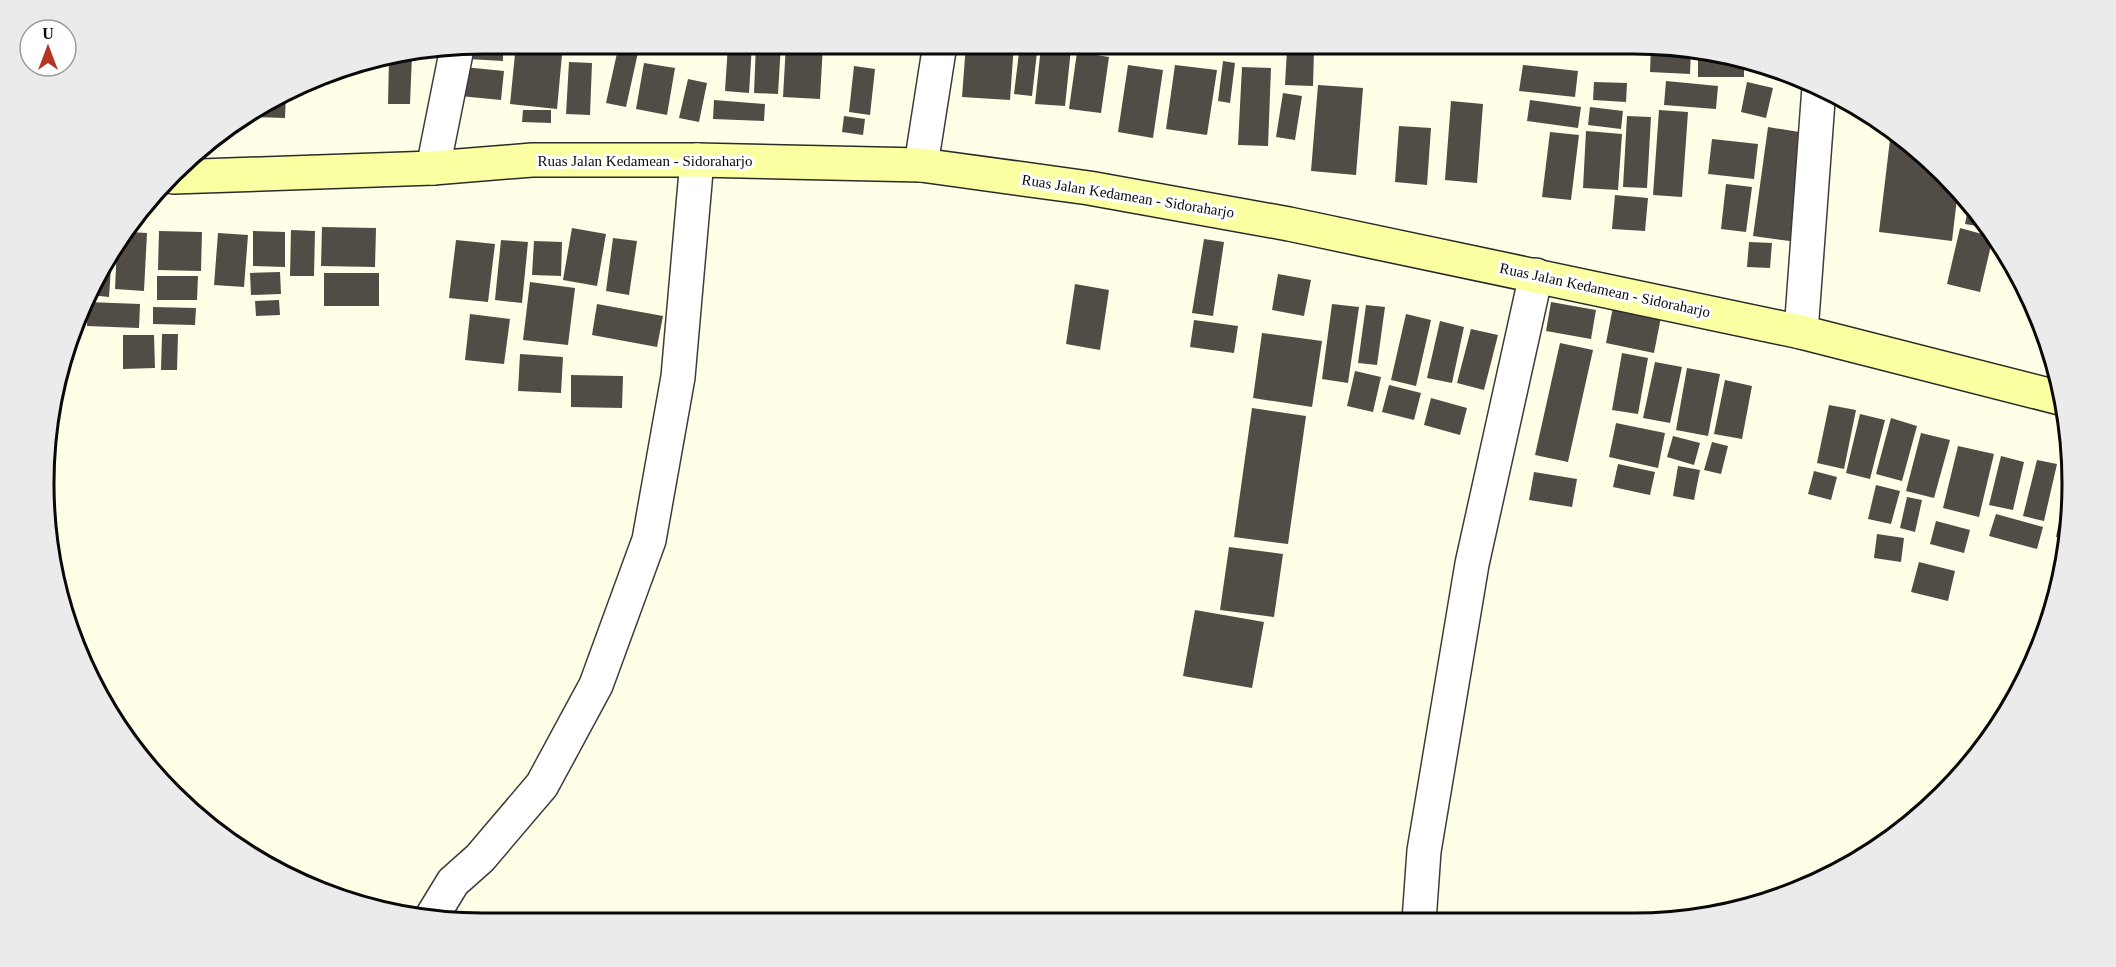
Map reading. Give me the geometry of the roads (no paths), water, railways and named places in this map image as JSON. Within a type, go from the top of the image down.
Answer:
[{"type":"main road","name":"Ruas Jalan Kedamean - Sidoraharjo","points":[[184,177],[433,168],[532,160],[697,160],[921,165],[1089,188],[1289,224],[1801,332],[2053,396]]},
{"type":"street","points":[[921,165],[938,54]]},
{"type":"street","points":[[433,168],[457,55]]},
{"type":"street","points":[[1801,332],[1818,96]]},
{"type":"street","points":[[436,910],[453,882],[480,858],[542,784],[596,685],[649,540],[678,377],[697,160]]},
{"type":"street","points":[[1420,913],[1424,851],[1472,564],[1536,275]]}]
